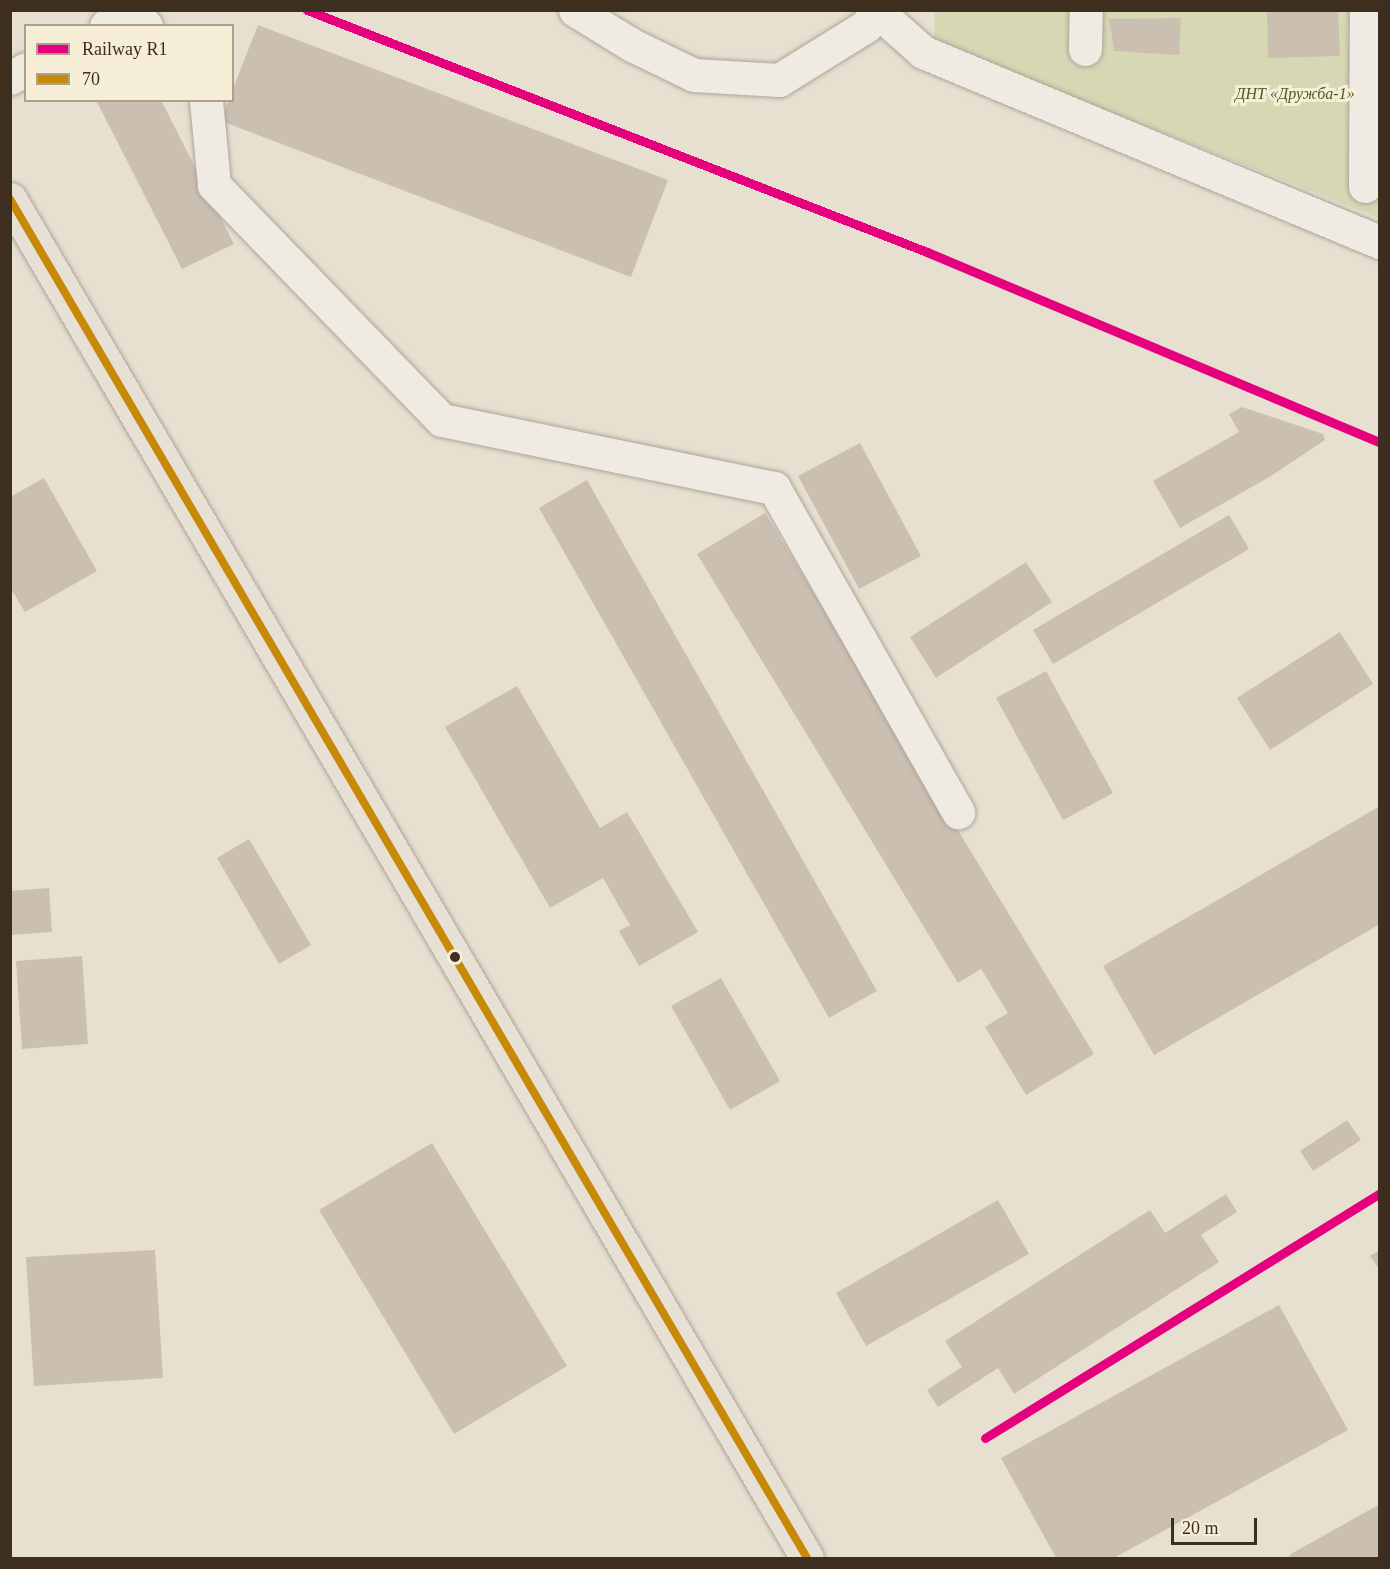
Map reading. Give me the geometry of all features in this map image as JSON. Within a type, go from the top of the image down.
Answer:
[{"type":"main road","points":[[10,199],[807,1558]]},
{"type":"street","points":[[575,10],[632,45],[694,75],[779,80],[866,26],[877,11],[923,52],[1329,223],[1380,242]]},
{"type":"street","points":[[1085,49],[1086,10]]},
{"type":"street","points":[[1365,186],[1366,10]]},
{"type":"street","points":[[110,24],[133,11],[144,24]]},
{"type":"street","points":[[10,78],[24,70]]},
{"type":"street","points":[[206,102],[214,185],[442,420],[774,488],[958,812]]},
{"type":"green space","name":"ДНТ «Дружба-1»","points":[[935,11],[1379,11],[1379,218],[934,42]]},
{"type":"building","points":[[1267,10],[1338,10],[1340,56],[1268,58]]},
{"type":"building","points":[[1181,18],[1179,55],[1114,51],[1109,19]]},
{"type":"building","points":[[258,25],[668,180],[631,277],[221,121],[228,102],[234,102],[234,86]]},
{"type":"building","points":[[97,102],[162,102],[234,244],[182,269]]},
{"type":"building","points":[[1242,407],[1323,434],[1325,440],[1271,476],[1180,528],[1153,481],[1239,432],[1229,414]]},
{"type":"building","points":[[860,443],[921,556],[859,589],[798,476]]},
{"type":"building","points":[[44,478],[97,571],[25,612],[10,587],[10,497]]},
{"type":"building","points":[[587,480],[877,991],[829,1018],[539,508]]},
{"type":"building","points":[[765,513],[1094,1054],[1026,1095],[985,1027],[1008,1013],[981,969],[958,983],[697,554]]},
{"type":"building","points":[[1229,515],[1249,549],[1053,664],[1033,630]]},
{"type":"building","points":[[1026,562],[1052,602],[936,678],[910,637]]},
{"type":"building","points":[[1340,632],[1373,684],[1270,750],[1237,698]]},
{"type":"building","points":[[1046,671],[1113,793],[1063,820],[996,698]]},
{"type":"building","points":[[517,686],[600,828],[627,812],[698,932],[639,966],[619,931],[630,925],[603,878],[550,908],[445,727]]},
{"type":"building","points":[[1380,806],[1380,924],[1154,1055],[1103,966]]},
{"type":"building","points":[[249,839],[311,945],[279,964],[217,858]]},
{"type":"building","points":[[49,888],[52,932],[10,935],[10,891]]},
{"type":"building","points":[[82,956],[88,1044],[22,1049],[16,961]]},
{"type":"building","points":[[721,978],[780,1081],[730,1110],[671,1006]]},
{"type":"building","points":[[1347,1120],[1361,1140],[1313,1171],[1300,1151]]},
{"type":"building","points":[[432,1143],[567,1366],[454,1434],[319,1210]]},
{"type":"building","points":[[1226,1194],[1237,1212],[1201,1235],[1219,1262],[1014,1394],[998,1368],[938,1407],[927,1390],[962,1367],[945,1341],[1150,1210],[1165,1233]]},
{"type":"building","points":[[998,1200],[1029,1254],[866,1346],[836,1293]]},
{"type":"building","points":[[155,1250],[163,1378],[34,1386],[26,1257]]},
{"type":"building","points":[[1380,1250],[1380,1270],[1370,1256]]},
{"type":"building","points":[[1279,1305],[1348,1430],[1114,1558],[1056,1558],[1001,1458]]},
{"type":"building","points":[[1380,1504],[1380,1558],[1291,1558],[1289,1555]]},
{"type":"rail line","name":"R1","points":[[307,10],[927,252],[1380,442]]},
{"type":"rail line","name":"R1","points":[[985,1438],[1380,1193]]},
{"type":"transit line","name":"70","points":[[10,199],[807,1558]]}]
